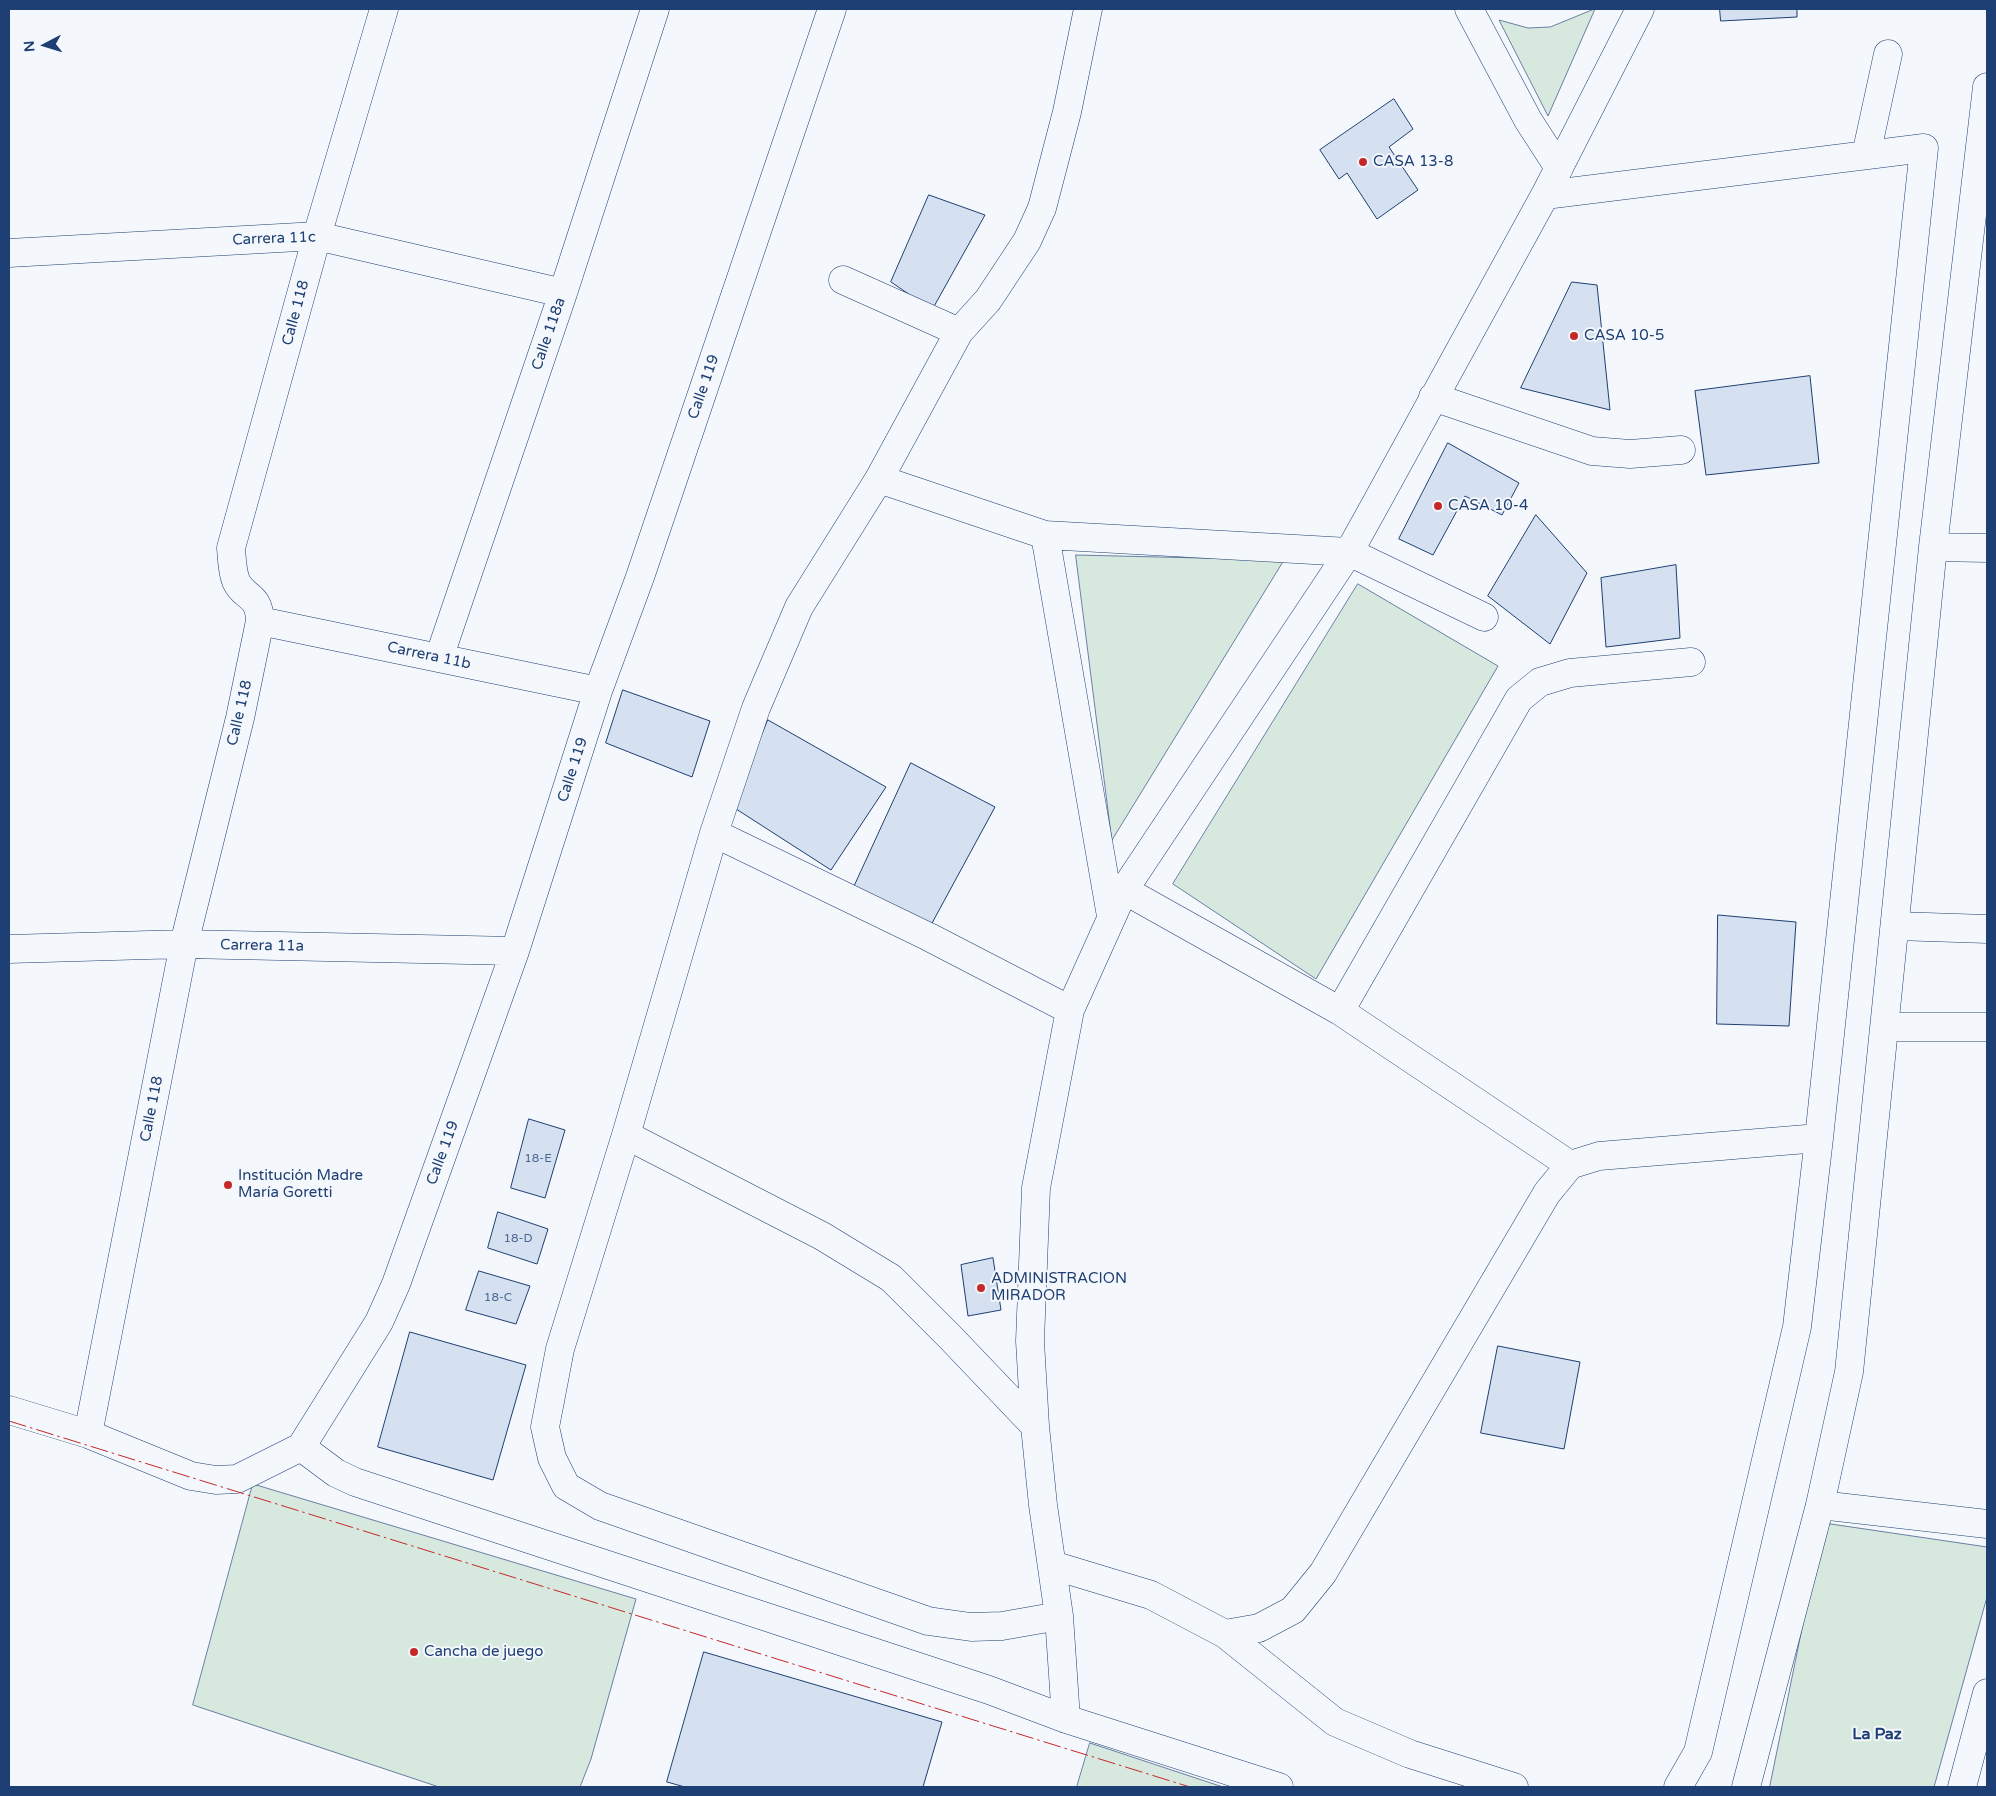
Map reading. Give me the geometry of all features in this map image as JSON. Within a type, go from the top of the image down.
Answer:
[{"type":"street","name":"Calle 118","points":[[88,1434],[184,944],[240,718],[260,621],[260,610],[256,602],[237,582],[231,548],[317,236],[384,9]]},
{"type":"street","name":"Calle 118a","points":[[439,658],[563,293],[655,9]]},
{"type":"street","name":"Calle 119","points":[[301,1447],[383,1314],[402,1265],[515,951],[598,691],[640,577],[832,9]]},
{"type":"street","points":[[1059,1616],[1002,1626],[970,1626],[928,1621],[600,1506],[566,1486],[552,1458],[545,1427],[560,1349],[626,1135],[714,833],[756,708],[799,607],[879,479],[959,332],[988,300],[1007,275],[1027,241],[1042,208],[1067,112],[1088,9]]},
{"type":"street","points":[[1470,9],[1528,120],[1559,168]]},
{"type":"street","points":[[1066,1719],[1059,1616],[1043,1505],[1035,1426],[1030,1341],[1036,1188],[1070,1010],[1124,890],[1349,552],[1545,195],[1640,9]]},
{"type":"street","points":[[1866,155],[1888,54]]},
{"type":"street","points":[[1746,1787],[1820,1505],[1849,1372],[1896,926],[1933,546],[1987,87]]},
{"type":"street","points":[[1545,195],[1924,148],[1820,1138],[1797,1327],[1698,1752],[1678,1787]]},
{"type":"street","name":"Carrera 11c","points":[[9,253],[317,236],[563,293]]},
{"type":"street","points":[[844,280],[959,332]]},
{"type":"street","points":[[1434,397],[1592,451],[1630,454],[1681,450]]},
{"type":"street","points":[[879,479],[1044,535],[1349,552],[1484,617]]},
{"type":"street","points":[[1044,535],[1111,916]]},
{"type":"street","points":[[1933,546],[1987,548]]},
{"type":"street","name":"Carrera 11b","points":[[260,621],[598,691]]},
{"type":"street","points":[[1340,1011],[1519,698],[1540,682],[1570,673],[1691,662]]},
{"type":"street","points":[[714,833],[912,928],[1070,1010]]},
{"type":"street","points":[[1124,890],[1340,1011],[1570,1165]]},
{"type":"street","points":[[1896,926],[1987,929]]},
{"type":"street","name":"Carrera 11a","points":[[9,949],[184,944],[515,951]]},
{"type":"street","points":[[1885,1027],[1987,1027]]},
{"type":"street","points":[[626,1135],[822,1236],[891,1278],[952,1338],[1035,1426]]},
{"type":"street","points":[[1225,1634],[1259,1628],[1293,1610],[1323,1573],[1547,1194],[1570,1165],[1599,1156],[1820,1138]]},
{"type":"street","points":[[9,1410],[88,1434],[191,1476],[216,1480],[237,1479],[301,1447],[336,1474],[355,1482],[989,1690],[1066,1719],[1279,1787]]},
{"type":"street","points":[[1820,1505],[1987,1524]]},
{"type":"street","points":[[1052,1565],[1151,1595],[1225,1634],[1335,1722],[1410,1754],[1514,1787]]},
{"type":"street","points":[[1962,1787],[1987,1692]]},
{"type":"shaded area","points":[[1595,9],[1548,116],[1499,20],[1528,28],[1550,27]]},
{"type":"shaded area","points":[[1076,555],[1284,560],[1112,840]]},
{"type":"shaded area","points":[[1358,584],[1498,666],[1316,979],[1173,884]]},
{"type":"shaded area","name":"Cancha de juego","points":[[253,1484],[636,1599],[591,1759],[580,1787],[439,1787],[193,1705]]},
{"type":"shaded area","points":[[1824,1523],[1987,1547],[1987,1597],[1934,1787],[1770,1787]]},
{"type":"shaded area","points":[[1090,1743],[1223,1787],[1077,1787]]},
{"type":"building","points":[[1720,9],[1797,9],[1797,17],[1721,21]]},
{"type":"building","name":"CASA 13-8","points":[[1394,99],[1413,129],[1389,147],[1418,190],[1377,219],[1347,173],[1339,179],[1320,150]]},
{"type":"building","points":[[929,195],[985,215],[932,310],[891,282]]},
{"type":"building","name":"CASA 10-5","points":[[1572,282],[1597,285],[1610,410],[1521,388]]},
{"type":"building","points":[[1810,376],[1819,463],[1706,475],[1695,391]]},
{"type":"building","name":"CASA 10-4","points":[[1448,443],[1519,483],[1502,515],[1465,496],[1433,555],[1399,539]]},
{"type":"building","points":[[1536,515],[1587,573],[1550,644],[1488,596]]},
{"type":"building","points":[[1676,565],[1680,638],[1606,647],[1601,578]]},
{"type":"building","points":[[623,690],[710,721],[692,777],[606,743]]},
{"type":"building","points":[[768,720],[886,787],[831,870],[733,807]]},
{"type":"building","points":[[911,763],[995,807],[931,925],[854,887]]},
{"type":"building","points":[[1718,915],[1796,922],[1789,1026],[1717,1024]]},
{"type":"building","points":[[529,1119],[565,1130],[545,1198],[511,1188]]},
{"type":"building","points":[[498,1212],[548,1229],[537,1264],[488,1248]]},
{"type":"building","name":"ADMINISTRACION MIRADOR","points":[[993,1258],[1001,1310],[968,1316],[961,1265]]},
{"type":"building","points":[[479,1271],[530,1286],[516,1324],[466,1310]]},
{"type":"building","points":[[410,1332],[526,1365],[493,1480],[378,1447]]},
{"type":"building","points":[[1498,1346],[1580,1362],[1564,1449],[1481,1433]]},
{"type":"building","points":[[704,1652],[942,1722],[923,1787],[685,1787],[667,1782]]},
{"type":"power","points":[[9,1421],[1190,1787]]},
{"type":"place","name":"CASA 13-8","points":[[1363,162]]},
{"type":"place","name":"CASA 10-5","points":[[1574,336]]},
{"type":"place","name":"CASA 10-4","points":[[1438,506]]},
{"type":"place","name":"Institución Madre María Goretti","points":[[228,1185]]},
{"type":"place","name":"ADMINISTRACION MIRADOR","points":[[981,1288]]},
{"type":"place","name":"Cancha de juego","points":[[414,1652]]},
{"type":"district","name":"La Paz","points":[[1877,1735]]}]
